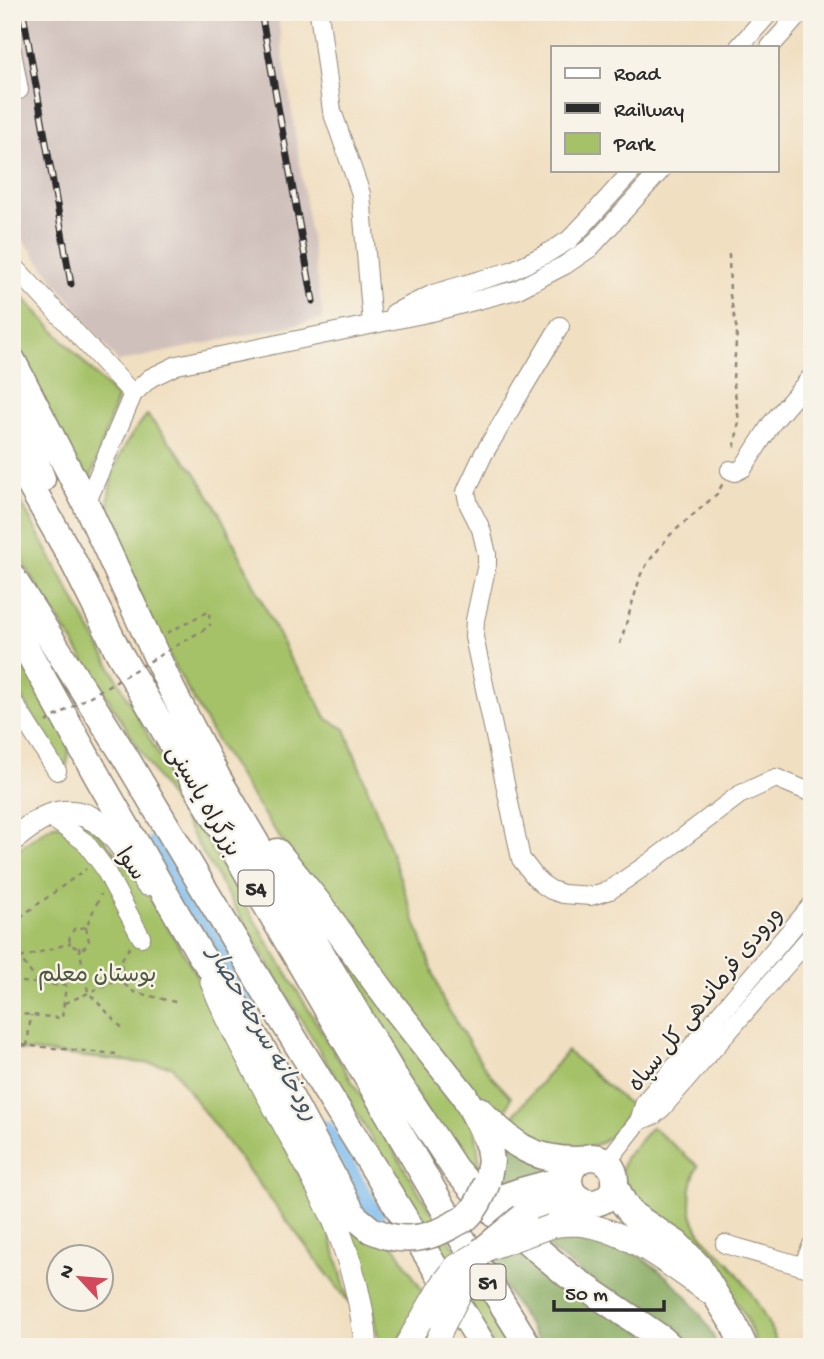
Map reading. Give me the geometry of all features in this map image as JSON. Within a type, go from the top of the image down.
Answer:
[{"type":"highway","points":[[12,360],[86,504],[149,642],[217,777],[319,904],[391,1003],[464,1095],[501,1132],[525,1149],[544,1156],[570,1160],[576,1179],[589,1202],[609,1195],[610,1172]]},
{"type":"highway","points":[[12,404],[71,556]]},
{"type":"highway","name":"بزرگراه یاسینی","points":[[12,453],[71,556],[119,653],[458,1216]]},
{"type":"highway","name":"بزرگراه یاسینی","points":[[12,577],[124,755],[398,1230]]},
{"type":"highway","points":[[12,623],[200,954],[232,999],[280,1078],[354,1216],[371,1230],[398,1230],[400,1239],[420,1238],[446,1229],[458,1216],[480,1212],[496,1190],[489,1147],[464,1095]]},
{"type":"highway","name":"54","points":[[217,777],[395,1078],[455,1169],[497,1216],[568,1275],[671,1347]]},
{"type":"highway","points":[[482,1251],[523,1217],[551,1207],[593,1157],[610,1172],[627,1209],[677,1244],[698,1266],[737,1339]]},
{"type":"highway","points":[[496,1190],[521,1191],[576,1179]]},
{"type":"highway","name":"51","points":[[458,1216],[529,1347]]},
{"type":"highway","name":"51","points":[[398,1230],[484,1347]]},
{"type":"main road","name":"سوا","points":[[12,826],[37,810],[43,811],[45,818],[65,813],[84,815],[104,825],[200,954],[226,1016],[336,1224],[357,1290],[365,1326],[366,1347]]},
{"type":"main road","points":[[12,840],[45,818]]},
{"type":"main road","points":[[405,1347],[439,1289],[456,1266],[482,1251],[552,1226],[573,1224],[614,1232],[653,1254],[716,1297]]},
{"type":"main road","points":[[439,1337],[482,1251]]},
{"type":"street","points":[[318,12],[332,111],[361,194],[372,324]]},
{"type":"street","points":[[740,46],[770,12]]},
{"type":"street","points":[[770,46],[801,12]]},
{"type":"street","points":[[12,51],[19,89]]},
{"type":"street","points":[[372,324],[433,295],[511,271],[544,255],[569,240],[631,172]]},
{"type":"street","points":[[86,504],[132,394],[150,378],[177,365],[432,312],[516,290],[565,265],[590,248],[659,172]]},
{"type":"street","points":[[12,264],[132,394]]},
{"type":"street","points":[[560,326],[484,455],[466,492],[469,505],[481,528],[487,554],[474,637],[522,859],[535,877],[551,890],[564,894],[591,895],[610,890],[739,795],[776,778],[812,793]]},
{"type":"street","points":[[730,470],[735,472],[743,468],[772,423],[812,376]]},
{"type":"street","points":[[14,705],[57,771]]},
{"type":"street","points":[[45,818],[85,842],[103,866],[136,942]]},
{"type":"street","name":"ورودی فرماندهی کل سپاه","points":[[639,1121],[645,1102],[812,905]]},
{"type":"street","name":"ورودی فرماندهی کل سپاه","points":[[639,1121],[654,1115],[662,1108],[812,935]]},
{"type":"street","points":[[610,1172],[639,1121]]},
{"type":"street","points":[[725,1244],[807,1267],[812,1245]]},
{"type":"path","points":[[620,644],[641,574],[649,561],[670,535],[717,494],[730,470],[739,421],[733,378],[737,331],[730,295],[729,254]]},
{"type":"path","points":[[47,722],[210,626],[209,611],[149,642]]},
{"type":"path","points":[[12,923],[90,865]]},
{"type":"path","points":[[86,928],[74,929],[69,939],[74,947],[85,948],[89,941],[86,928],[103,891]]},
{"type":"path","points":[[136,942],[122,959],[124,984],[134,992],[179,1003]]},
{"type":"path","points":[[20,958],[71,943]]},
{"type":"path","points":[[12,946],[38,983]]},
{"type":"path","points":[[79,947],[88,992],[122,1028]]},
{"type":"path","points":[[64,1004],[123,978]]},
{"type":"path","points":[[12,981],[66,986],[62,1018],[12,1013]]},
{"type":"path","points":[[27,1046],[30,1015]]},
{"type":"path","points":[[12,1044],[116,1054]]},
{"type":"shaded area","points":[[12,12],[277,12],[323,319],[118,362],[12,226]]},
{"type":"green space","points":[[22,296],[117,398],[86,493],[12,341],[12,318]]},
{"type":"green space","points":[[147,415],[195,472],[218,510],[291,661],[308,683],[327,719],[345,729],[443,1001],[481,1062],[511,1097],[502,1121],[483,1106],[331,911],[255,802],[219,745],[164,647],[108,529],[109,496],[115,467],[136,428]]},
{"type":"green space","points":[[12,486],[198,827],[479,1286],[497,1331],[508,1347],[495,1347],[456,1282],[428,1347],[413,1347],[455,1280],[178,811],[12,545]]},
{"type":"green space","points":[[12,638],[66,732],[69,753],[66,771],[12,680]]},
{"type":"green space","name":"بوستان معلم","points":[[90,823],[141,883],[195,972],[330,1235],[350,1304],[172,1066],[12,1049],[12,853],[53,825]]},
{"type":"green space","points":[[276,856],[475,1125],[482,1184],[438,1131]]},
{"type":"green space","points":[[567,1051],[633,1108],[610,1136],[583,1150],[544,1148],[507,1123]]},
{"type":"green space","points":[[260,1056],[352,1224],[394,1245],[426,1297],[396,1347],[380,1347],[369,1295]]},
{"type":"green space","points":[[652,1127],[698,1166],[690,1194],[695,1222],[705,1239],[729,1262],[746,1285],[764,1315],[778,1347],[757,1347],[746,1317],[716,1272],[647,1219],[620,1174],[625,1158]]},
{"type":"green space","points":[[497,1134],[565,1163],[481,1208]]},
{"type":"green space","points":[[577,1235],[604,1240],[640,1257],[657,1269],[699,1312],[718,1347],[681,1347],[537,1240]]},
{"type":"green space","points":[[525,1246],[662,1347],[543,1347],[491,1267]]},
{"type":"waterway","name":"رودخانه سرخه حصار","points":[[156,848],[247,1003]]},
{"type":"waterway","name":"رودخانه سرخه حصار","points":[[323,1133],[372,1219]]},
{"type":"railway","points":[[23,12],[71,284]]},
{"type":"railway","points":[[261,12],[313,301]]}]
